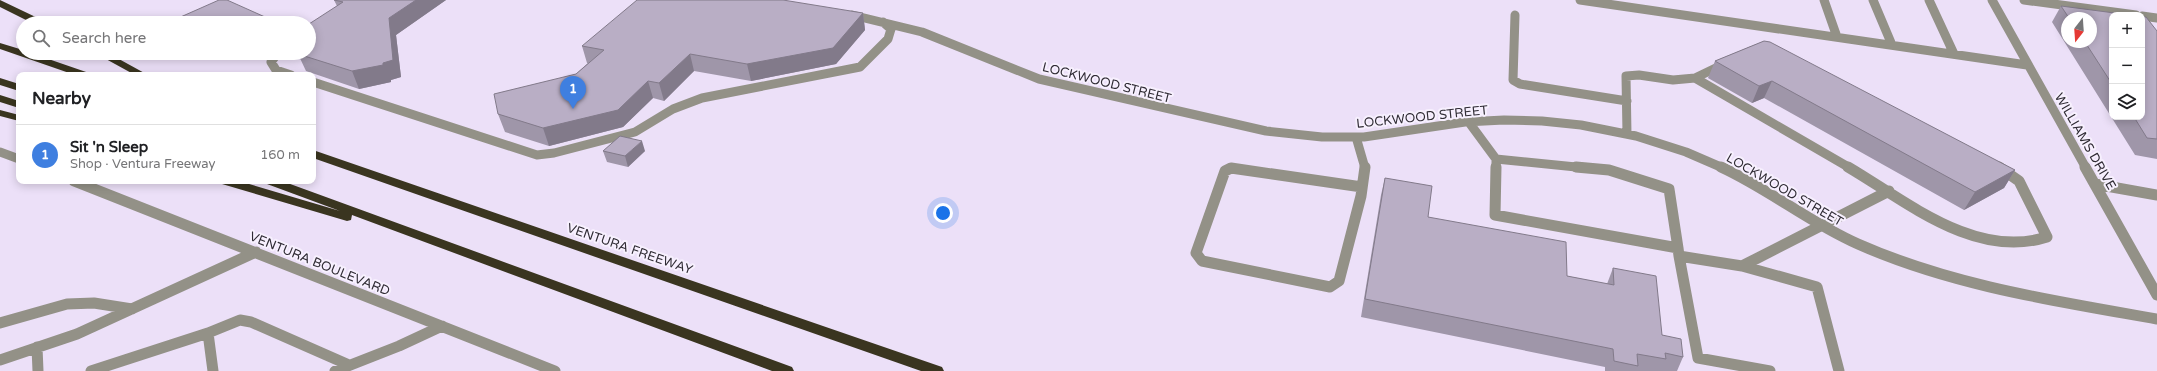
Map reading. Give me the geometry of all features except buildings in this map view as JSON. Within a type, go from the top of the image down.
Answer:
[{"type":"highway","points":[[0,3],[26,16]]},
{"type":"highway","points":[[0,46],[16,51]]},
{"type":"highway","points":[[41,60],[76,72]]},
{"type":"highway","points":[[114,60],[137,72]]},
{"type":"highway","points":[[0,81],[16,87]]},
{"type":"highway","points":[[0,98],[16,105]]},
{"type":"highway","points":[[0,113],[16,117]]},
{"type":"highway","name":"VENTURA FREEWAY","points":[[316,155],[937,371]]},
{"type":"highway","points":[[236,184],[456,249]]},
{"type":"highway","points":[[279,184],[786,371]]},
{"type":"street","points":[[1580,0],[2027,65]]},
{"type":"street","points":[[1824,0],[1837,37]]},
{"type":"street","points":[[1873,0],[1892,45]]},
{"type":"street","points":[[1929,0],[1954,54]]},
{"type":"street","name":"WILLIAMS DRIVE","points":[[1992,0],[2157,295]]},
{"type":"street","points":[[2024,0],[2114,12]]},
{"type":"street","name":"LOCKWOOD STREET","points":[[844,14],[881,21],[922,32],[1039,79],[1266,131],[1299,136],[1356,137],[1410,131],[1442,124],[1468,121],[1540,122],[1578,126],[1627,134],[1684,151],[1718,165],[1751,181],[1823,226],[1883,254],[1930,271],[1979,285],[2157,319]]},
{"type":"street","points":[[1515,15],[1513,80],[1520,84],[1626,101]]},
{"type":"street","points":[[2145,16],[2157,18]]},
{"type":"street","points":[[316,83],[502,145],[537,155],[554,153],[606,141],[635,132],[673,109],[702,98],[860,67],[888,39],[891,29],[881,21]]},
{"type":"street","points":[[1627,134],[1626,76],[1639,75],[1673,80],[1695,78],[1751,51],[1765,53],[2001,168],[2019,180],[2047,237],[2038,241],[2009,241],[1964,233],[1935,220],[1889,191],[1695,78]]},
{"type":"street","points":[[273,60],[271,62],[276,70],[282,72]]},
{"type":"street","points":[[1468,121],[1496,159],[1495,215],[1742,266],[1817,287],[1839,371]]},
{"type":"street","points":[[1356,137],[1365,168],[1362,187],[1339,280],[1330,287],[1202,261],[1196,253],[1225,171],[1231,168],[1362,187]]},
{"type":"street","points":[[0,152],[16,159]]},
{"type":"street","points":[[1496,159],[1609,170],[1669,189],[1678,252],[1698,358],[1770,371]]},
{"type":"street","name":"VENTURA BOULEVARD","points":[[82,184],[555,371]]},
{"type":"street","points":[[2095,184],[2157,195]]},
{"type":"street","points":[[1742,266],[1889,191]]},
{"type":"street","points":[[0,360],[77,334],[256,252]]},
{"type":"street","points":[[0,323],[67,304],[94,303],[132,309]]},
{"type":"street","points":[[91,371],[240,320],[251,322],[349,366]]},
{"type":"street","points":[[335,371],[399,346],[442,326]]},
{"type":"street","points":[[208,332],[213,371]]},
{"type":"street","points":[[37,347],[38,371]]},
{"type":"place","name":"Sit 'n Sleep","points":[[573,109]]}]
